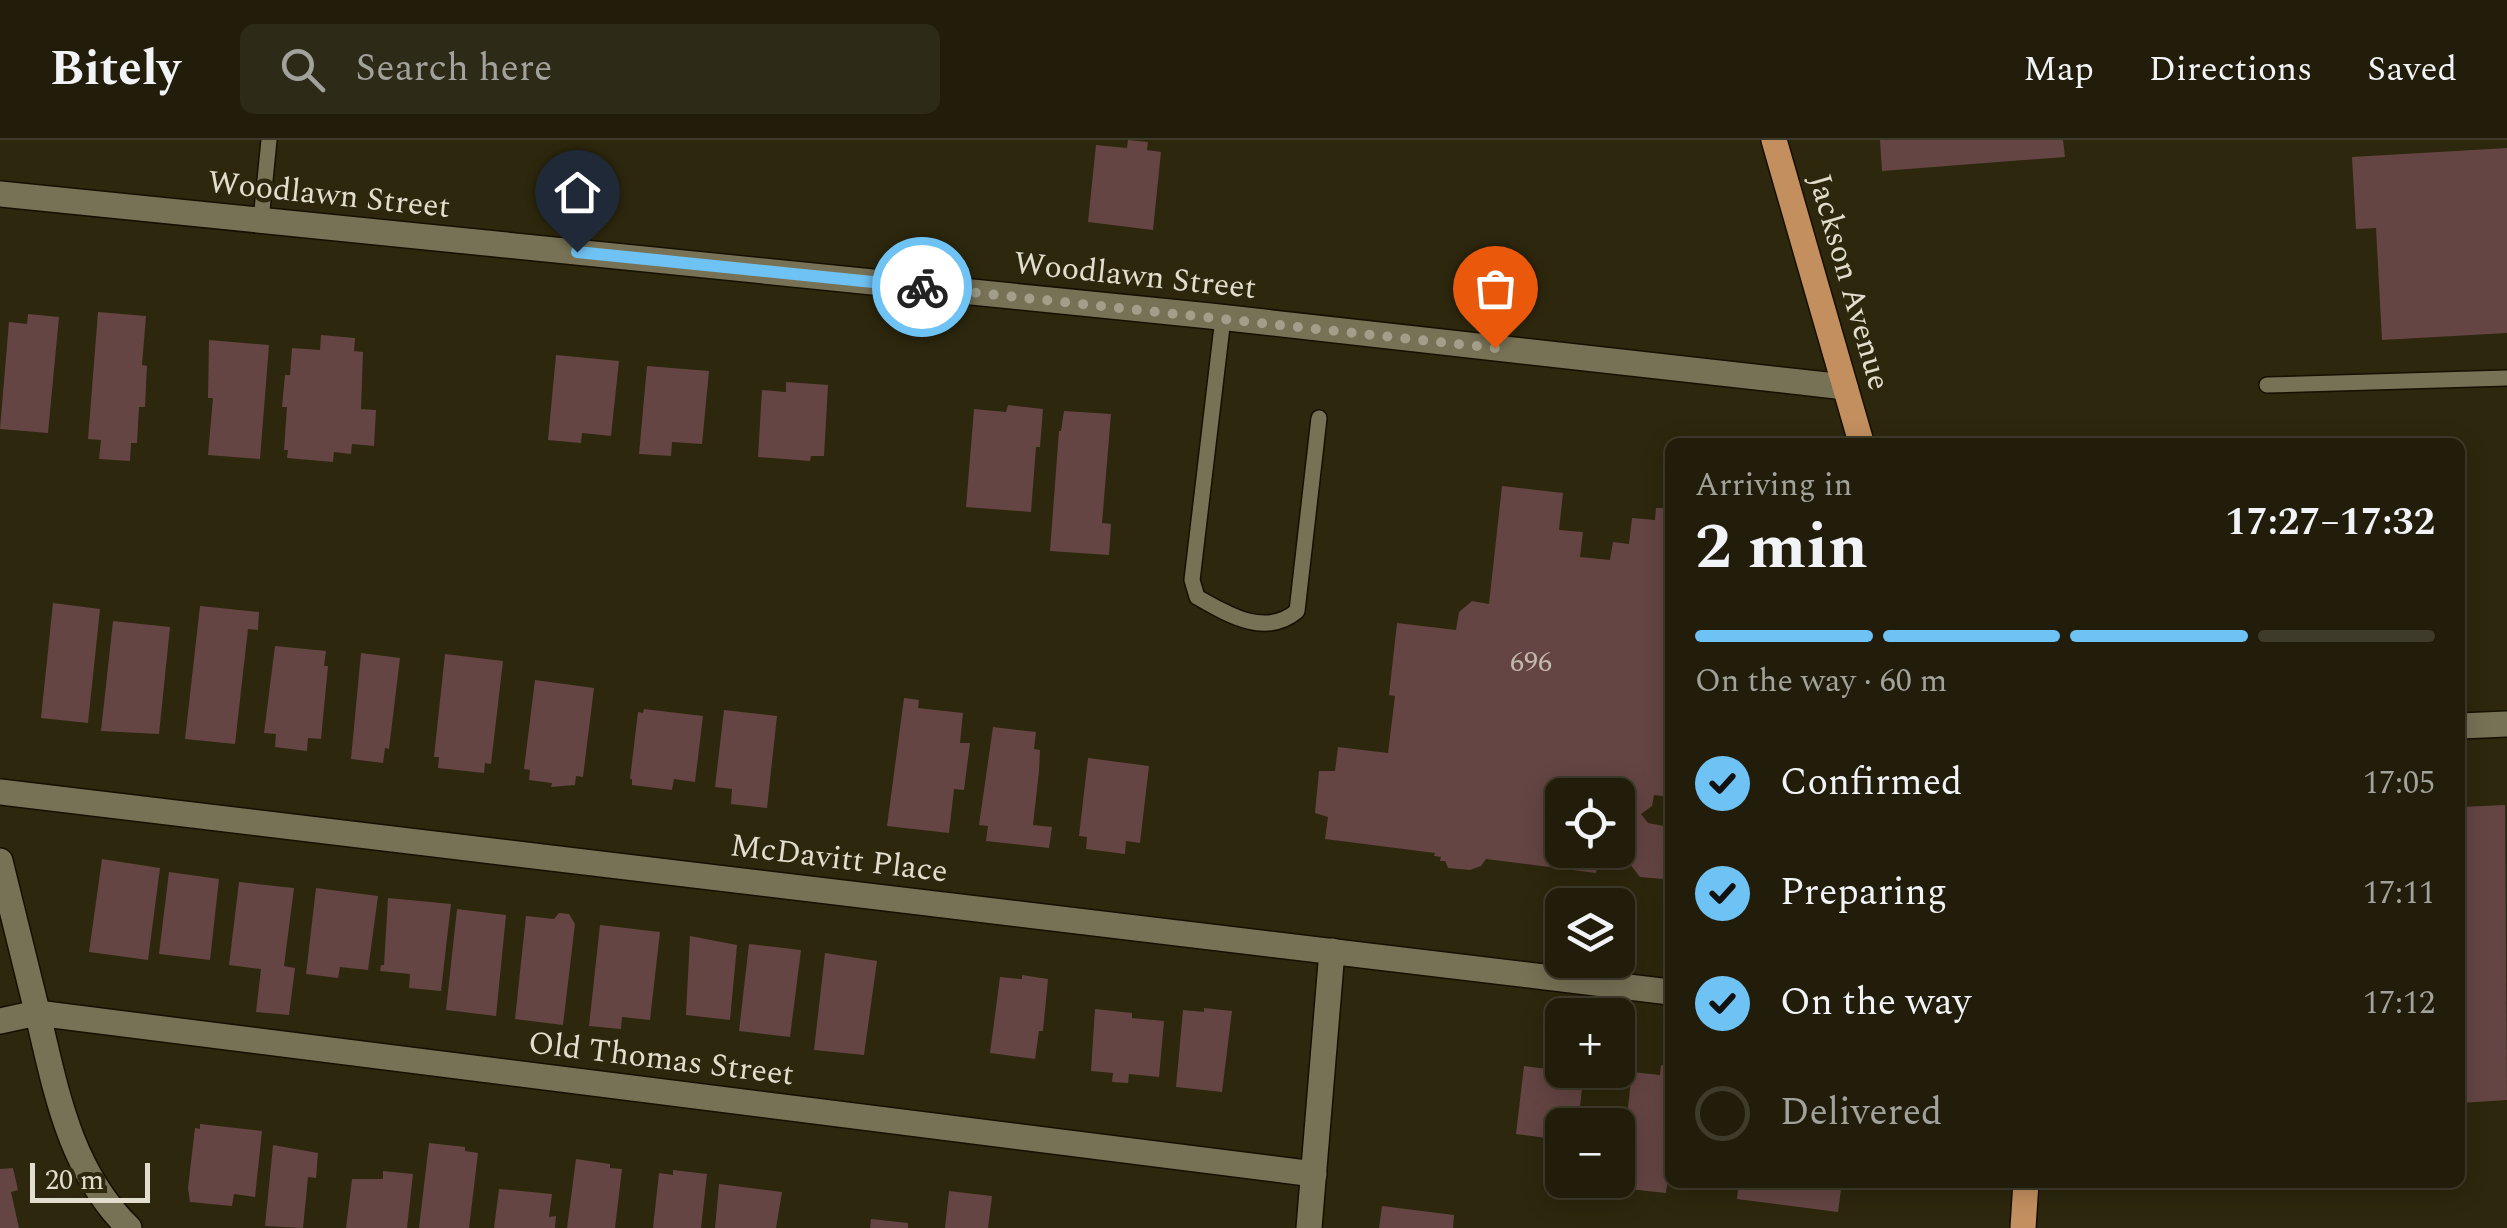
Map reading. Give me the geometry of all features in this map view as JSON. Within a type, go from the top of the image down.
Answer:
[{"type":"main road","name":"Jackson Avenue","points":[[1774,140],[1860,438]]},
{"type":"main road","points":[[2022,1228],[2025,1188]]},
{"type":"street","name":"Woodlawn Street","points":[[0,194],[1223,318],[1844,387]]},
{"type":"street","points":[[2465,726],[2507,724]]},
{"type":"street","name":"McDavitt Place","points":[[0,792],[1665,991]]},
{"type":"street","points":[[0,861],[59,1104],[76,1154],[97,1190],[129,1228]]},
{"type":"street","points":[[1309,1228],[1332,951]]},
{"type":"street","name":"Old Thomas Street","points":[[0,1021],[37,1013],[1314,1174]]},
{"type":"lane","points":[[260,220],[269,140]]},
{"type":"lane","points":[[1223,318],[1192,580],[1197,597],[1240,622],[1277,621],[1296,611],[1318,418]]},
{"type":"lane","points":[[2267,385],[2507,378]]},
{"type":"building","points":[[1128,140],[1148,142],[1147,150],[1161,152],[1153,230],[1088,222],[1096,145],[1127,148]]},
{"type":"building","points":[[1880,140],[2063,140],[2065,157],[1882,171]]},
{"type":"building","points":[[2507,148],[2507,333],[2382,340],[2376,228],[2356,229],[2352,157]]},
{"type":"building","points":[[98,312],[146,316],[142,365],[147,366],[145,407],[139,407],[137,443],[131,443],[130,461],[99,459],[101,440],[88,439]]},
{"type":"building","points":[[28,314],[59,317],[48,433],[0,429],[9,322],[27,324]]},
{"type":"building","points":[[321,335],[355,338],[354,351],[363,352],[361,409],[376,410],[374,446],[352,444],[351,454],[334,452],[333,462],[287,458],[287,407],[282,407],[292,348],[320,350]]},
{"type":"building","points":[[209,340],[269,345],[260,459],[208,455],[213,398],[208,398]]},
{"type":"building","points":[[556,355],[619,361],[611,436],[582,433],[581,443],[548,440]]},
{"type":"building","points":[[647,366],[709,371],[702,444],[672,442],[671,456],[639,454]]},
{"type":"building","points":[[786,382],[828,385],[824,456],[811,456],[810,461],[758,457],[762,390],[786,392]]},
{"type":"building","points":[[1008,405],[1043,409],[1031,512],[966,507],[974,409],[1006,412]]},
{"type":"building","points":[[1064,411],[1111,414],[1102,523],[1111,524],[1109,555],[1050,551]]},
{"type":"building","points":[[1502,486],[1563,493],[1559,530],[1583,532],[1580,557],[1610,560],[1613,542],[1629,544],[1632,518],[1655,520],[1656,508],[1665,508],[1665,796],[1654,795],[1652,806],[1641,814],[1648,823],[1665,826],[1663,879],[1640,877],[1633,868],[1635,778],[1545,778],[1545,867],[1486,859],[1470,870],[1448,868],[1435,853],[1325,839],[1328,817],[1315,813],[1319,771],[1335,771],[1338,747],[1388,753],[1395,696],[1389,695],[1397,623],[1456,630],[1459,612],[1472,601],[1489,604]]},
{"type":"building","points":[[53,603],[100,609],[88,723],[41,718]]},
{"type":"building","points":[[200,606],[259,612],[258,630],[248,629],[235,744],[185,739]]},
{"type":"building","points":[[113,621],[170,627],[159,734],[101,731]]},
{"type":"building","points":[[275,646],[326,651],[321,739],[308,738],[307,751],[275,747],[276,734],[264,733]]},
{"type":"building","points":[[361,653],[400,658],[389,749],[385,748],[383,763],[351,759]]},
{"type":"building","points":[[445,654],[503,661],[491,764],[485,763],[484,773],[438,768],[439,757],[434,757]]},
{"type":"building","points":[[535,680],[594,688],[583,777],[576,776],[575,785],[551,787],[552,783],[529,780],[530,770],[524,769]]},
{"type":"building","points":[[904,698],[919,700],[918,708],[963,713],[960,743],[970,743],[964,790],[954,789],[949,833],[887,826]]},
{"type":"building","points":[[644,709],[703,716],[695,782],[674,779],[672,790],[632,785],[638,712],[643,713]]},
{"type":"building","points":[[724,710],[777,716],[767,808],[731,804],[732,789],[715,787]]},
{"type":"building","points":[[993,727],[1036,732],[1034,749],[1040,750],[1033,825],[1052,827],[1049,848],[986,841],[988,826],[979,825]]},
{"type":"building","points":[[1088,758],[1149,766],[1140,843],[1126,841],[1125,854],[1086,849],[1087,837],[1079,836]]},
{"type":"building","points":[[2505,805],[2507,1100],[2465,1103],[2465,807]]},
{"type":"building","points":[[102,859],[160,868],[148,960],[89,952]]},
{"type":"building","points":[[1557,868],[1597,868],[1596,873]]},
{"type":"building","points":[[169,872],[219,879],[210,960],[159,954]]},
{"type":"building","points":[[239,882],[294,888],[284,966],[295,968],[289,1015],[256,1012],[261,969],[229,965]]},
{"type":"building","points":[[316,888],[378,896],[368,970],[340,967],[338,978],[306,974]]},
{"type":"building","points":[[388,898],[451,904],[441,991],[409,988],[410,974],[380,971],[384,965]]},
{"type":"building","points":[[457,909],[506,915],[496,1016],[446,1010]]},
{"type":"building","points":[[559,913],[569,914],[575,924],[563,1025],[515,1019],[526,916],[554,919]]},
{"type":"building","points":[[600,925],[660,932],[650,1020],[622,1017],[621,1029],[589,1026]]},
{"type":"building","points":[[690,936],[737,945],[730,1020],[686,1015]]},
{"type":"building","points":[[749,944],[801,950],[790,1037],[739,1031]]},
{"type":"building","points":[[825,953],[877,961],[864,1055],[814,1050]]},
{"type":"building","points":[[1022,975],[1048,979],[1043,1031],[1039,1031],[1035,1059],[990,1053],[1000,977],[1022,979]]},
{"type":"building","points":[[1204,1008],[1232,1011],[1222,1092],[1176,1087],[1183,1010],[1204,1012]]},
{"type":"building","points":[[1095,1009],[1164,1021],[1159,1077],[1129,1074],[1128,1083],[1112,1082],[1113,1073],[1091,1071]]},
{"type":"building","points":[[1661,1065],[1665,1065],[1666,1193],[1635,1190],[1635,1108],[1628,1108],[1630,1088],[1635,1088],[1635,1072],[1660,1075]]},
{"type":"building","points":[[1524,1066],[1545,1069],[1545,1088],[1582,1088],[1580,1108],[1545,1108],[1545,1138],[1516,1134]]},
{"type":"building","points":[[200,1124],[262,1131],[255,1197],[234,1194],[232,1206],[190,1202],[195,1128],[200,1129]]},
{"type":"building","points":[[429,1143],[465,1147],[465,1151],[478,1153],[469,1228],[419,1228]]},
{"type":"building","points":[[273,1145],[318,1153],[316,1178],[308,1177],[303,1228],[265,1226]]},
{"type":"building","points":[[576,1159],[622,1169],[615,1228],[567,1228]]},
{"type":"building","points":[[13,1168],[18,1190],[11,1192],[19,1228],[0,1228],[0,1169]]},
{"type":"building","points":[[673,1170],[707,1174],[701,1228],[653,1228],[659,1173],[673,1175]]},
{"type":"building","points":[[383,1171],[413,1174],[407,1228],[346,1228],[352,1179],[383,1179]]},
{"type":"building","points":[[719,1184],[782,1192],[776,1228],[715,1228]]},
{"type":"building","points":[[1738,1188],[1841,1188],[1838,1212],[1737,1199]]},
{"type":"building","points":[[499,1189],[552,1194],[549,1217],[556,1216],[555,1228],[494,1228]]},
{"type":"building","points":[[949,1191],[992,1196],[988,1228],[945,1228]]},
{"type":"building","points":[[1382,1206],[1454,1215],[1453,1228],[1379,1228]]},
{"type":"building","points":[[871,1219],[908,1223],[908,1228],[870,1228]]},
{"type":"way so far","points":[[922,287],[1495,348]]},
{"type":"route","points":[[577,252],[922,287]]}]
